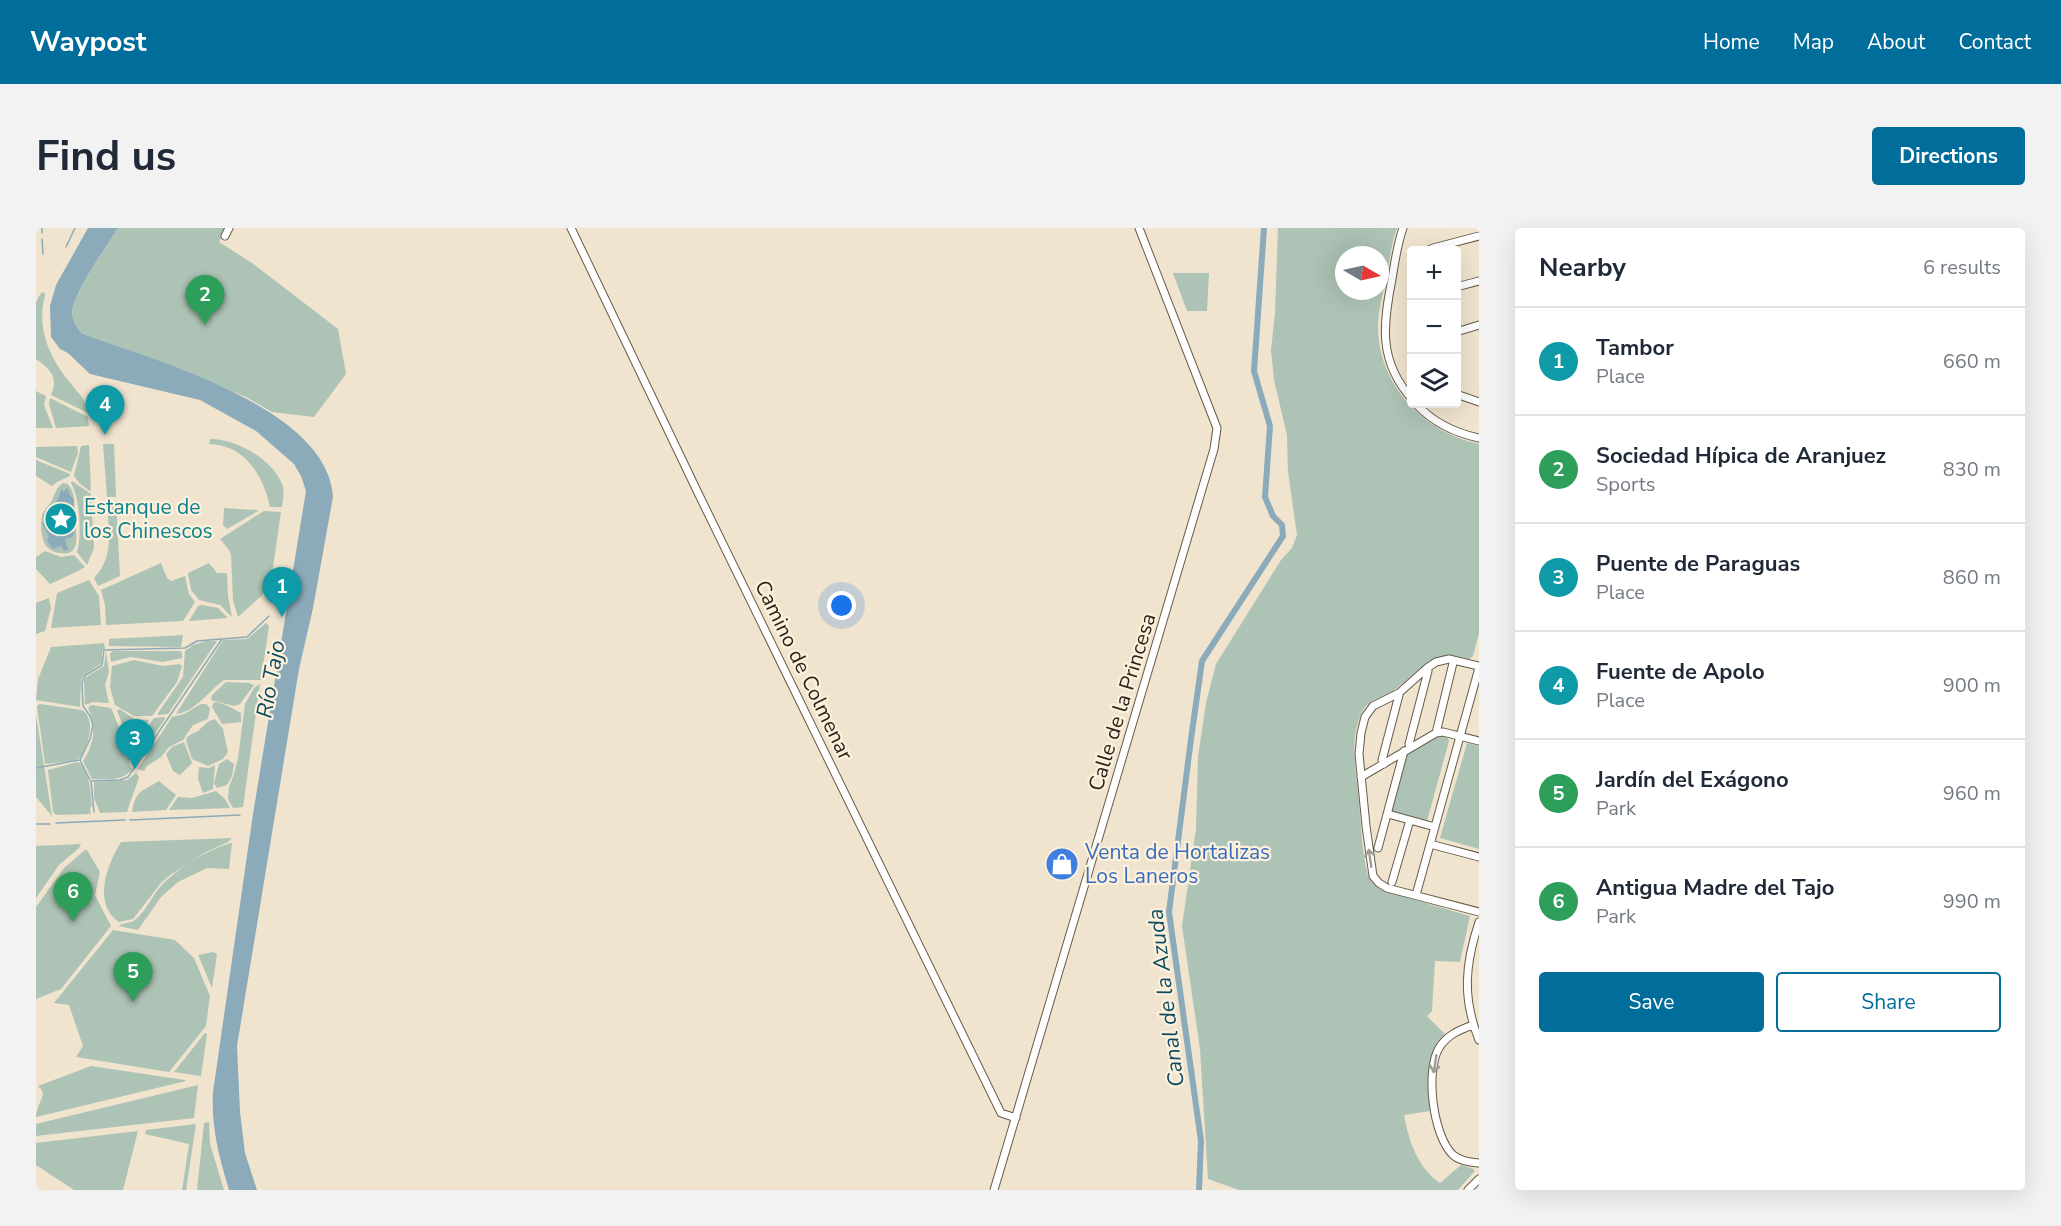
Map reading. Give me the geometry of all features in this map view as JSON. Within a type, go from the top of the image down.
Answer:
[{"type":"street","points":[[225,236],[229,228]]},
{"type":"street","name":"Camino de Colmenar","points":[[572,228],[700,498],[1001,1113],[1016,1118]]},
{"type":"street","name":"Calle de la Princesa","points":[[994,1190],[1214,449],[1217,428],[1139,228]]},
{"type":"street","points":[[1403,228],[1385,307],[1384,327],[1392,368],[1407,391]]},
{"type":"street","points":[[1441,246],[1479,236]]},
{"type":"street","points":[[1461,286],[1479,281]]},
{"type":"street","points":[[1461,331],[1479,326]]},
{"type":"street","points":[[1461,396],[1479,402]]},
{"type":"street","points":[[1421,408],[1445,426],[1461,434],[1479,438]]},
{"type":"street","points":[[1412,894],[1430,844],[1479,667],[1449,659],[1436,662],[1427,668],[1399,693],[1373,706],[1365,717],[1359,754],[1366,826],[1373,876],[1383,886],[1412,894],[1479,912]]},
{"type":"street","points":[[1436,733],[1454,663]]},
{"type":"street","points":[[1378,848],[1408,749],[1428,671]]},
{"type":"street","points":[[1384,764],[1382,760],[1399,695]]},
{"type":"street","points":[[1361,777],[1436,733],[1443,732],[1479,741]]},
{"type":"street","points":[[1388,814],[1435,827]]},
{"type":"street","points":[[1392,882],[1410,820]]},
{"type":"street","points":[[1430,844],[1479,857]]},
{"type":"street","points":[[1479,922],[1466,971],[1467,999],[1479,1040]]},
{"type":"street","points":[[1473,1025],[1449,1036],[1440,1047],[1435,1061],[1433,1093],[1438,1128],[1447,1148],[1460,1160],[1479,1163]]},
{"type":"street","points":[[1468,1190],[1479,1179]]},
{"type":"green space","points":[[118,228],[226,228],[219,242],[252,263],[338,329],[346,374],[314,417],[272,412],[246,397],[184,371],[81,333],[73,318],[74,304],[78,293]]},
{"type":"green space","points":[[1278,228],[1397,228],[1389,261],[1389,246],[1335,246],[1335,300],[1381,300],[1378,321],[1380,349],[1386,369],[1407,402],[1407,408],[1413,408],[1440,429],[1479,444],[1479,633],[1473,656],[1469,659],[1444,656],[1435,659],[1394,690],[1370,702],[1360,717],[1354,748],[1363,849],[1371,880],[1384,891],[1470,916],[1460,962],[1435,961],[1432,1011],[1427,1016],[1445,1034],[1434,1051],[1429,1071],[1430,1111],[1404,1115],[1415,1153],[1432,1177],[1440,1183],[1461,1165],[1474,1169],[1474,1172],[1458,1190],[1239,1190],[1208,1179],[1200,1049],[1182,926],[1196,829],[1198,757],[1206,703],[1216,664],[1281,560],[1292,548],[1297,535],[1288,472],[1287,435],[1274,380],[1271,350],[1275,313]]},
{"type":"green space","points":[[1173,273],[1209,273],[1207,311],[1187,311]]},
{"type":"green space","points":[[44,292],[42,320],[51,354],[85,402],[88,413],[51,395],[54,383],[52,374],[36,359],[36,302]]},
{"type":"green space","points":[[36,391],[46,396],[44,405],[53,428],[36,428]]},
{"type":"green space","points":[[50,398],[88,417],[89,426],[56,428],[49,404]]},
{"type":"green space","points":[[210,439],[241,446],[270,466],[283,487],[282,507],[270,507],[257,473],[242,456],[222,446],[209,444]]},
{"type":"green space","points":[[103,444],[114,444],[116,497],[107,497]]},
{"type":"green space","points":[[89,445],[90,491],[74,476],[81,446]]},
{"type":"green space","points":[[77,446],[78,453],[71,472],[36,457],[36,447]]},
{"type":"green space","points":[[36,460],[70,474],[70,476],[52,486],[36,476]]},
{"type":"green space","points":[[72,481],[91,494],[94,548],[87,565],[77,552],[79,517]]},
{"type":"green space","points":[[63,483],[68,484],[73,494],[76,534],[74,549],[66,553],[48,548],[41,530],[43,513]]},
{"type":"green space","points":[[116,501],[120,576],[98,586],[94,578],[105,562],[109,544],[107,505]]},
{"type":"green space","points":[[224,508],[258,511],[227,529],[223,525]]},
{"type":"green space","points":[[264,511],[281,512],[270,588],[238,617],[233,600],[231,555],[220,539]]},
{"type":"green space","points":[[45,551],[61,557],[74,555],[85,567],[50,584],[36,569],[36,557]]},
{"type":"green space","points":[[161,563],[167,578],[171,581],[185,576],[189,594],[195,602],[183,621],[106,625],[105,605],[101,590]]},
{"type":"green space","points":[[209,563],[217,573],[227,575],[232,617],[220,605],[199,600],[191,590],[188,573]]},
{"type":"green space","points":[[89,580],[99,596],[101,625],[51,628],[57,593]]},
{"type":"green space","points":[[49,598],[51,608],[45,631],[36,634],[36,603]]},
{"type":"green space","points":[[198,606],[218,608],[228,618],[189,621]]},
{"type":"green space","points":[[266,623],[269,626],[261,680],[224,680],[196,705],[176,714],[223,640],[247,639]]},
{"type":"green space","points":[[183,635],[181,647],[109,646],[109,639]]},
{"type":"green space","points":[[217,641],[168,714],[158,715],[183,677],[185,651],[193,645]]},
{"type":"green space","points":[[104,643],[102,663],[81,680],[80,707],[36,700],[38,679],[51,647]]},
{"type":"green space","points":[[106,651],[109,672],[105,685],[109,703],[93,702],[85,705],[84,680],[104,666]]},
{"type":"green space","points":[[112,651],[180,651],[182,658],[163,662],[131,657],[111,662]]},
{"type":"green space","points":[[134,660],[163,666],[179,664],[182,666],[177,682],[152,716],[134,716],[115,705],[110,687],[112,666]]},
{"type":"green space","points":[[226,682],[254,685],[240,704],[234,706],[211,700],[212,695]]},
{"type":"green space","points":[[260,684],[243,807],[233,808],[228,799],[229,787],[238,758],[245,704],[254,688]]},
{"type":"green space","points":[[217,702],[241,713],[241,722],[222,724],[212,707],[213,703]]},
{"type":"green space","points":[[40,704],[82,710],[87,714],[90,733],[80,758],[45,764],[37,706]]},
{"type":"green space","points":[[201,704],[206,704],[210,708],[208,719],[193,725],[183,740],[169,747],[144,771],[138,769],[172,717],[184,714]]},
{"type":"green space","points":[[91,705],[111,708],[129,751],[129,765],[132,769],[124,776],[114,779],[92,779],[83,761],[90,748],[93,735],[93,722],[88,708]]},
{"type":"green space","points":[[120,709],[134,719],[149,720],[131,745],[117,711]]},
{"type":"green space","points":[[36,715],[52,816],[36,797]]},
{"type":"green space","points":[[164,717],[165,719],[133,765],[132,749],[154,718]]},
{"type":"green space","points":[[215,719],[223,729],[228,752],[223,759],[208,766],[192,759],[186,740],[207,722]]},
{"type":"green space","points":[[1443,736],[1449,741],[1427,821],[1391,811],[1407,755],[1437,737]]},
{"type":"green space","points":[[184,742],[192,763],[180,775],[173,771],[166,754],[172,747]]},
{"type":"green space","points":[[1467,743],[1479,746],[1479,849],[1440,838]]},
{"type":"green space","points":[[227,759],[234,764],[232,776],[227,785],[217,788],[214,783],[219,764]]},
{"type":"green space","points":[[78,762],[85,770],[89,781],[91,814],[56,815],[53,812],[48,770]]},
{"type":"green space","points":[[215,765],[213,789],[203,793],[198,779],[199,767],[209,768]]},
{"type":"green space","points":[[136,773],[139,777],[127,812],[100,813],[94,798],[94,782],[127,780]]},
{"type":"green space","points":[[159,781],[176,795],[166,810],[132,812],[138,795]]},
{"type":"green space","points":[[216,791],[225,799],[230,808],[169,810],[178,797],[192,798]]},
{"type":"green space","points":[[232,838],[170,875],[133,919],[119,922],[111,914],[104,895],[105,884],[111,862],[121,842]]},
{"type":"green space","points":[[232,843],[229,869],[207,868],[178,882],[161,897],[138,930],[119,926],[135,920],[167,879],[184,866],[214,849]]},
{"type":"green space","points":[[81,844],[59,865],[36,898],[36,846]]},
{"type":"green space","points":[[85,850],[100,872],[95,895],[111,926],[61,989],[36,999],[36,907],[64,868]]},
{"type":"green space","points":[[113,930],[175,940],[194,958],[210,996],[206,1026],[169,1072],[76,1057],[83,1046],[69,1005],[54,1003]]},
{"type":"green space","points":[[213,952],[217,954],[212,988],[198,955]]},
{"type":"green space","points":[[205,1033],[207,1034],[201,1076],[174,1072]]},
{"type":"green space","points":[[91,1066],[186,1081],[36,1117],[43,1094],[38,1086]]},
{"type":"green space","points":[[198,1085],[194,1118],[36,1136],[36,1124]]},
{"type":"green space","points":[[209,1122],[210,1144],[224,1190],[197,1190],[204,1123]]},
{"type":"green space","points":[[196,1124],[186,1190],[182,1190],[189,1144],[145,1134],[146,1130]]},
{"type":"green space","points":[[138,1131],[123,1190],[74,1190],[36,1165],[36,1143]]},
{"type":"water","points":[[88,228],[118,228],[74,303],[73,318],[81,333],[190,373],[270,412],[301,437],[324,465],[333,497],[313,608],[299,669],[237,1046],[240,1112],[245,1153],[257,1190],[229,1190],[215,1130],[213,1092],[253,814],[306,491],[294,464],[256,431],[200,400],[90,374],[68,353],[60,349],[51,337],[50,306],[56,285]]},
{"type":"water","name":"Estanque de los Chinescos","points":[[67,487],[74,500],[73,507],[67,515],[70,528],[74,533],[72,537],[65,539],[69,549],[64,551],[61,546],[53,549],[47,541],[49,536],[41,522],[46,525],[51,522],[52,516],[44,517],[43,515],[55,504],[61,489],[64,492]]},
{"type":"waterway","points":[[42,228],[42,233]]},
{"type":"waterway","points":[[66,247],[75,228]]},
{"type":"waterway","name":"Canal de la Azuda","points":[[1199,1190],[1201,1141],[1169,912],[1202,661],[1283,536],[1282,525],[1273,516],[1265,497],[1270,426],[1254,371],[1264,228]]},
{"type":"waterway","points":[[42,239],[43,254]]},
{"type":"waterway","points":[[94,812],[91,781],[120,780],[128,777],[222,639],[247,637],[269,616]]},
{"type":"waterway","points":[[90,780],[80,760],[90,739],[93,725],[83,706],[82,682],[86,675],[102,665],[104,650],[185,648],[197,641],[221,639]]},
{"type":"waterway","points":[[36,768],[79,760]]},
{"type":"waterway","points":[[130,820],[240,815]]},
{"type":"waterway","points":[[56,823],[125,820]]},
{"type":"waterway","points":[[36,824],[50,824]]},
{"type":"place","name":"Sociedad Hípica de Aranjuez","points":[[205,325]]},
{"type":"place","name":"Fuente de Apolo","points":[[105,435]]},
{"type":"place","name":"Estanque de los Chinescos","points":[[61,519]]},
{"type":"place","name":"Tambor","points":[[282,617]]},
{"type":"place","name":"Puente de Paraguas","points":[[135,769]]},
{"type":"place","name":"Venta de Hortalizas Los Laneros","points":[[1062,864]]},
{"type":"place","name":"Antigua Madre del Tajo","points":[[73,922]]},
{"type":"place","name":"Jardín del Exágono","points":[[133,1002]]},
{"type":"water label","name":"Río Tajo","points":[[270,679]]}]
